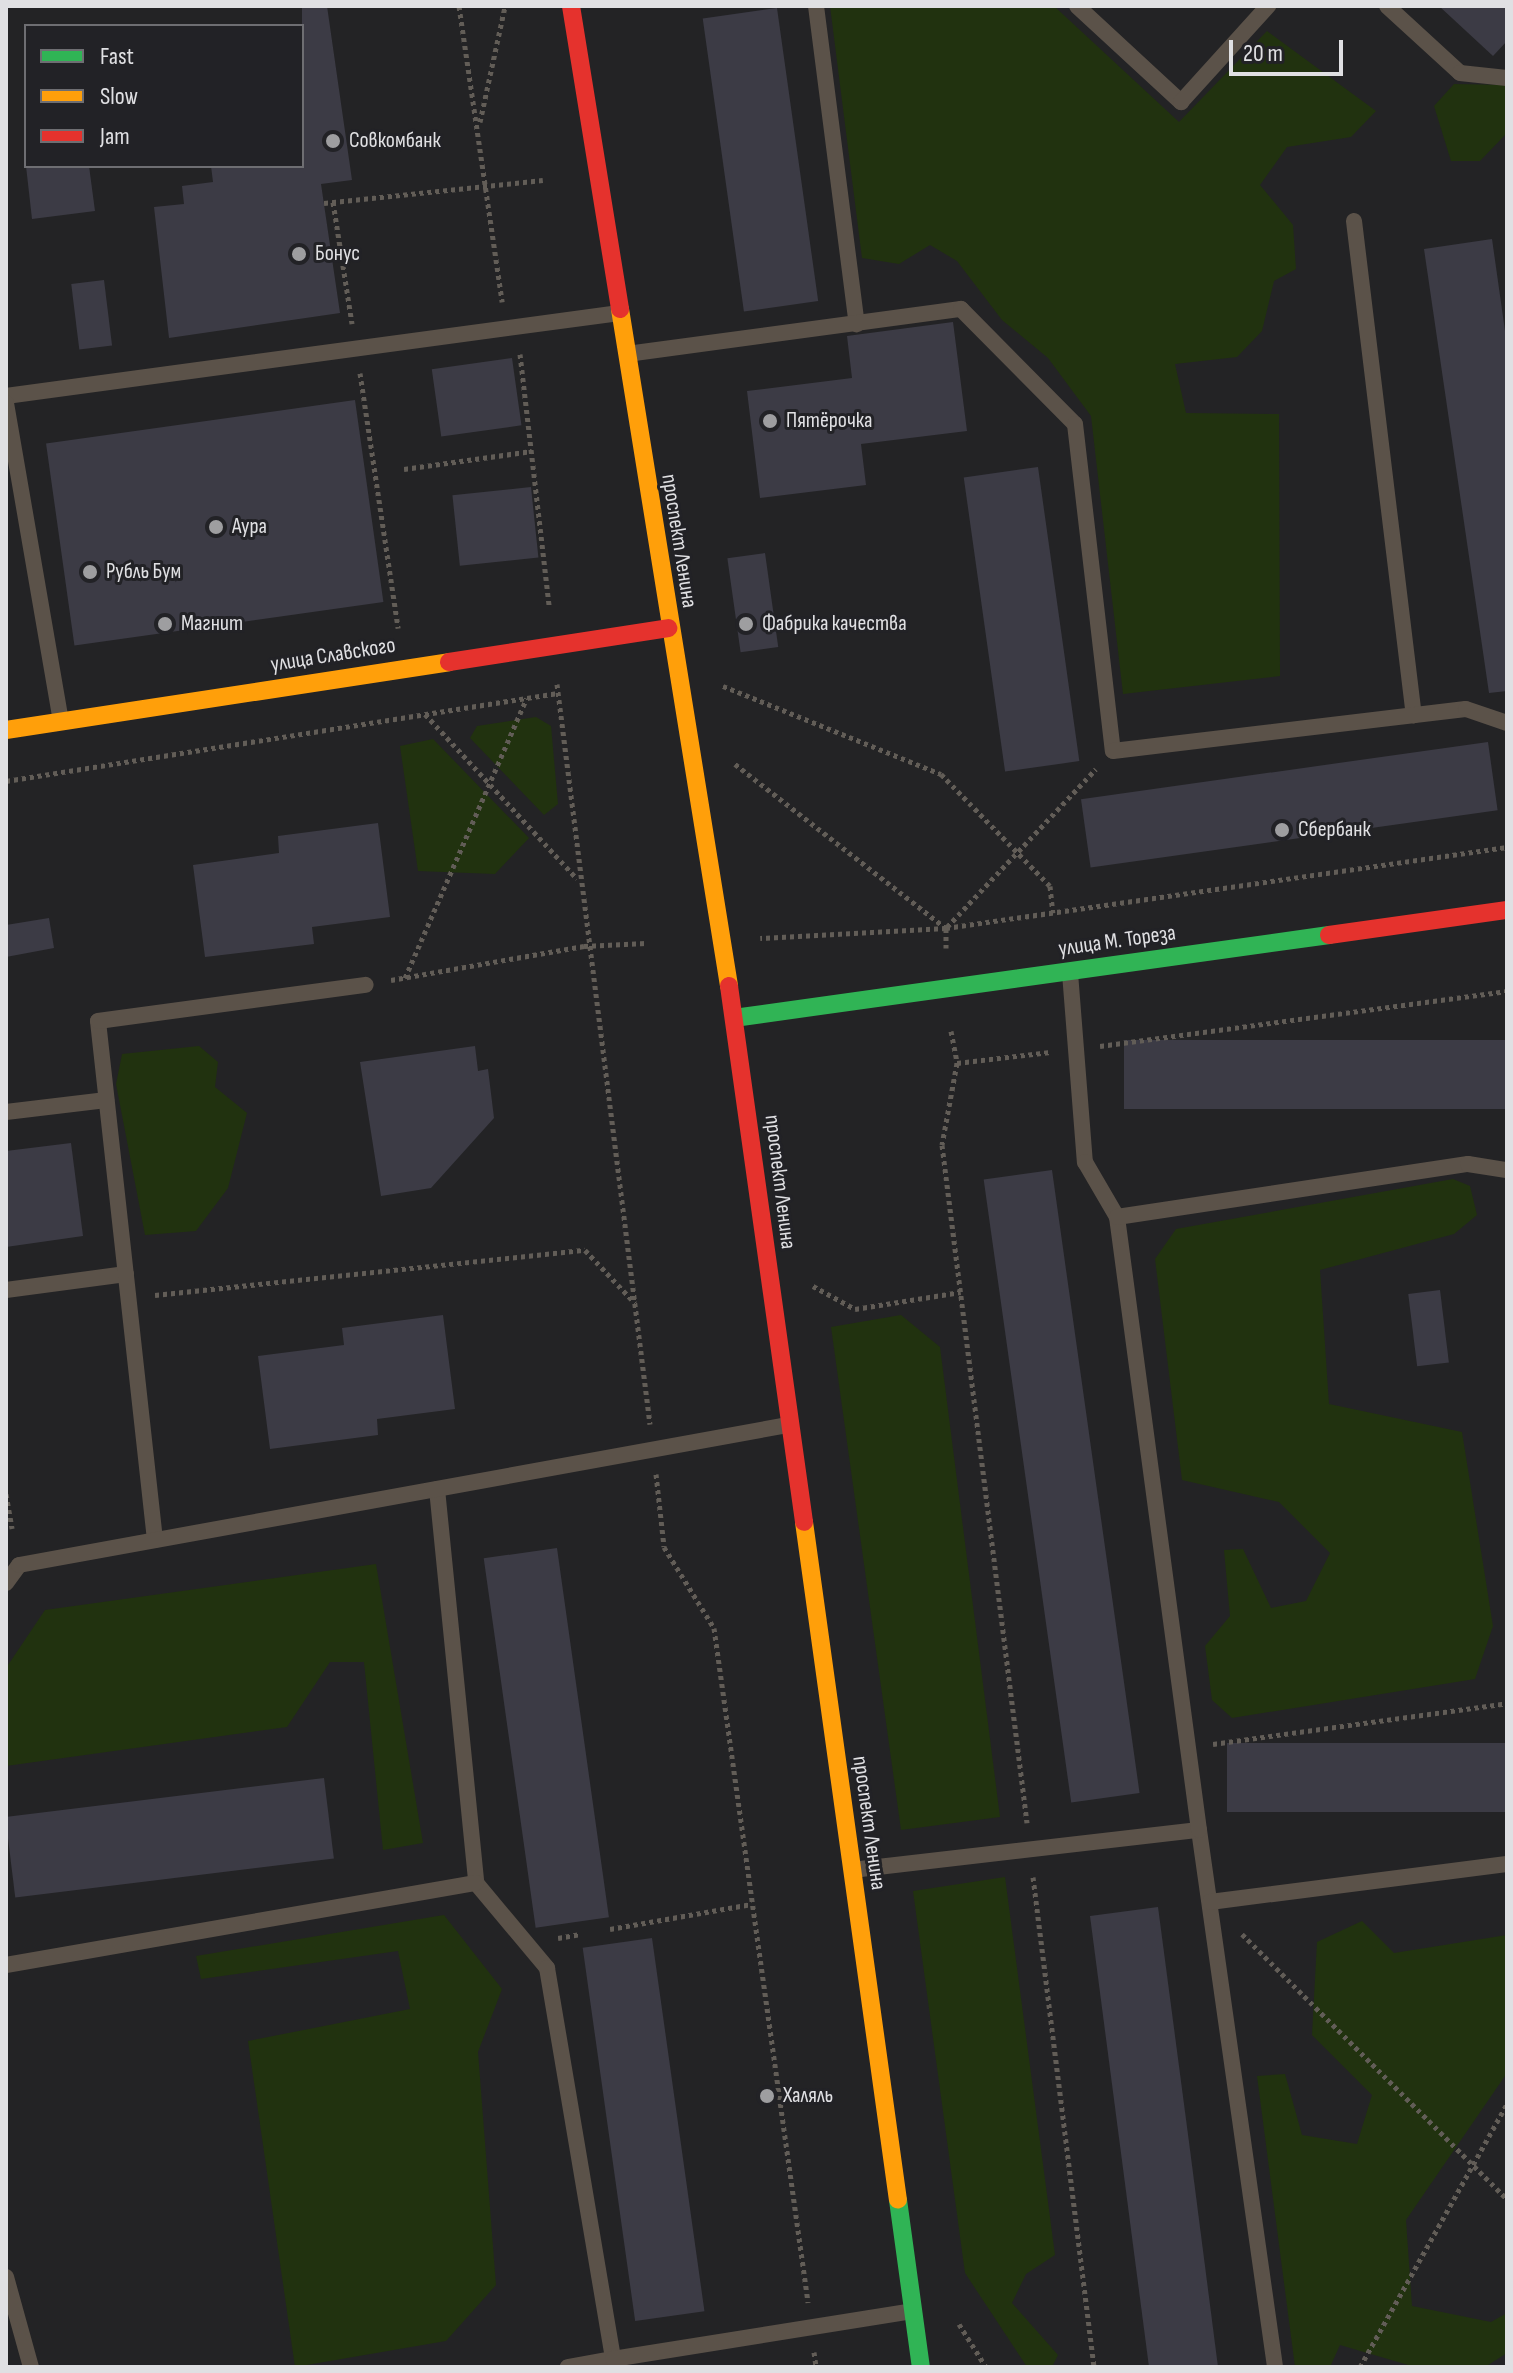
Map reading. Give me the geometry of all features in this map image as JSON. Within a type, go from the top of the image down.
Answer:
[{"type":"main road","name":"проспект Ленина","points":[[571,6],[668,628],[734,1018],[921,2367]]},
{"type":"main road","name":"улица Славского","points":[[6,730],[668,628]]},
{"type":"main road","name":"улица М. Тореза","points":[[734,1018],[1507,910]]},
{"type":"lane","points":[[816,6],[857,324]]},
{"type":"lane","points":[[1077,6],[1181,102],[1268,6]]},
{"type":"lane","points":[[1387,6],[1460,73],[1507,78]]},
{"type":"lane","points":[[1354,221],[1414,715]]},
{"type":"lane","points":[[625,354],[961,309],[1075,424],[1113,751],[1466,709],[1507,723]]},
{"type":"lane","points":[[6,396],[619,313]]},
{"type":"lane","points":[[6,403],[62,722]]},
{"type":"lane","points":[[1070,971],[1085,1162],[1117,1217],[1275,2367]]},
{"type":"lane","points":[[155,1540],[98,1021],[366,985]]},
{"type":"lane","points":[[6,1112],[106,1100]]},
{"type":"lane","points":[[1117,1217],[1468,1164],[1507,1170]]},
{"type":"lane","points":[[6,1290],[126,1274]]},
{"type":"lane","points":[[6,1583],[19,1565],[788,1425]]},
{"type":"lane","points":[[437,1489],[476,1883],[547,1968],[613,2359]]},
{"type":"lane","points":[[851,1871],[1199,1830]]},
{"type":"lane","points":[[1210,1902],[1507,1864]]},
{"type":"lane","points":[[6,1965],[476,1883]]},
{"type":"lane","points":[[6,2277],[31,2367]]},
{"type":"lane","points":[[568,2367],[913,2311]]},
{"type":"path","points":[[459,6],[479,127],[485,187],[532,451],[584,946],[635,1304],[664,1547],[714,1628],[816,2367]]},
{"type":"path","points":[[479,127],[505,6]]},
{"type":"path","points":[[324,203],[543,180]]},
{"type":"path","points":[[333,202],[404,669]]},
{"type":"path","points":[[404,469],[532,451]]},
{"type":"path","points":[[362,453],[372,452]]},
{"type":"path","points":[[714,697],[712,682],[941,774],[1050,886],[1053,913]]},
{"type":"path","points":[[6,781],[558,693]]},
{"type":"path","points":[[405,978],[527,698]]},
{"type":"path","points":[[425,714],[578,880]]},
{"type":"path","points":[[945,959],[946,928],[1113,751]]},
{"type":"path","points":[[725,756],[946,928]]},
{"type":"path","points":[[760,938],[946,928],[1507,847]]},
{"type":"path","points":[[366,985],[584,946],[646,943]]},
{"type":"path","points":[[957,1063],[1076,1050],[1507,991]]},
{"type":"path","points":[[951,1031],[957,1063],[942,1145],[1094,2367]]},
{"type":"path","points":[[128,1298],[585,1250],[635,1304]]},
{"type":"path","points":[[812,1286],[855,1309],[961,1292]]},
{"type":"path","points":[[6,1494],[12,1528]]},
{"type":"path","points":[[1188,1747],[1507,1703]]},
{"type":"path","points":[[1210,1902],[1507,2199]]},
{"type":"path","points":[[610,1929],[752,1904]]},
{"type":"path","points":[[1360,2367],[1507,2104]]},
{"type":"green space","points":[[830,6],[1054,6],[1179,122],[1267,31],[1376,111],[1351,137],[1287,147],[1260,185],[1293,225],[1296,269],[1274,281],[1262,331],[1237,357],[1175,364],[1186,413],[1279,414],[1280,676],[1123,694],[1091,416],[1048,358],[1002,320],[957,261],[930,245],[899,264],[862,258]]},
{"type":"green space","points":[[1454,84],[1507,85],[1507,133],[1480,161],[1451,161],[1434,106]]},
{"type":"green space","points":[[536,717],[551,726],[558,804],[544,815],[470,738],[477,726]]},
{"type":"green space","points":[[433,739],[529,838],[495,874],[418,871],[400,746]]},
{"type":"green space","points":[[199,1046],[218,1062],[215,1087],[247,1113],[228,1188],[196,1231],[145,1235],[116,1084],[122,1054]]},
{"type":"green space","points":[[1453,1179],[1470,1186],[1477,1215],[1454,1234],[1320,1270],[1329,1404],[1462,1432],[1493,1626],[1475,1679],[1232,1718],[1212,1700],[1205,1646],[1230,1616],[1224,1550],[1243,1549],[1271,1608],[1306,1601],[1330,1553],[1279,1502],[1182,1480],[1155,1259],[1176,1229]]},
{"type":"green space","points":[[901,1315],[940,1347],[1000,1817],[901,1830],[831,1327]]},
{"type":"green space","points":[[376,1564],[423,1843],[383,1850],[364,1662],[330,1662],[287,1727],[6,1766],[6,1668],[45,1610]]},
{"type":"green space","points":[[1005,1877],[1055,2255],[1026,2274],[1012,2303],[1058,2355],[1052,2367],[1027,2367],[965,2273],[913,1891]]},
{"type":"green space","points":[[444,1915],[502,1989],[478,2052],[496,2285],[446,2341],[295,2367],[248,2041],[410,2009],[398,1951],[201,1979],[196,1956]]},
{"type":"green space","points":[[1362,1921],[1394,1953],[1507,1935],[1507,2073],[1406,2220],[1412,2306],[1491,2322],[1507,2313],[1507,2353],[1485,2367],[1415,2367],[1340,2345],[1330,2367],[1295,2367],[1257,2076],[1285,2074],[1302,2135],[1357,2144],[1372,2095],[1312,2035],[1317,1942]]},
{"type":"building","points":[[302,6],[327,6],[352,180],[321,184],[340,313],[169,338],[154,207],[184,204],[182,186],[213,182],[211,168],[304,168]]},
{"type":"building","points":[[1439,6],[1507,6],[1507,41],[1493,56]]},
{"type":"building","points":[[777,8],[818,301],[744,312],[703,18]]},
{"type":"building","points":[[26,168],[89,168],[95,211],[32,219]]},
{"type":"building","points":[[1492,239],[1507,345],[1507,691],[1489,693],[1424,249]]},
{"type":"building","points":[[104,280],[112,346],[79,350],[71,284]]},
{"type":"building","points":[[953,322],[967,431],[861,444],[866,485],[760,498],[747,391],[852,378],[847,336]]},
{"type":"building","points":[[512,358],[521,425],[441,437],[432,369]]},
{"type":"building","name":"Аура","points":[[355,400],[383,602],[74,645],[46,443]]},
{"type":"building","points":[[1038,467],[1079,761],[1005,772],[964,477]]},
{"type":"building","points":[[531,487],[538,558],[460,566],[452,495]]},
{"type":"building","points":[[765,553],[778,647],[741,652],[727,558]]},
{"type":"building","points":[[1488,742],[1498,810],[1091,868],[1081,799]]},
{"type":"building","points":[[378,823],[390,917],[312,927],[314,944],[205,957],[193,865],[279,853],[278,836]]},
{"type":"building","points":[[49,918],[54,948],[6,957],[6,925]]},
{"type":"building","points":[[1124,1040],[1507,1040],[1507,1109],[1124,1109]]},
{"type":"building","points":[[475,1046],[478,1071],[488,1069],[494,1118],[431,1188],[381,1196],[360,1062]]},
{"type":"building","points":[[71,1143],[83,1236],[6,1247],[6,1151]]},
{"type":"building","points":[[1052,1170],[1140,1793],[1071,1802],[984,1180]]},
{"type":"building","points":[[1440,1290],[1449,1362],[1417,1366],[1408,1294]]},
{"type":"building","points":[[443,1315],[455,1409],[377,1419],[378,1435],[270,1449],[258,1356],[344,1345],[342,1328]]},
{"type":"building","points":[[557,1548],[609,1917],[536,1928],[484,1558]]},
{"type":"building","points":[[1227,1743],[1507,1743],[1507,1812],[1227,1812]]},
{"type":"building","points":[[324,1778],[334,1858],[15,1898],[6,1817]]},
{"type":"building","points":[[1158,1907],[1218,2367],[1149,2367],[1090,1916]]},
{"type":"building","points":[[652,1938],[704,2311],[635,2321],[583,1948]]},
{"type":"traffic: fast","points":[[734,1018],[1329,935]]},
{"type":"traffic: fast","points":[[898,2200],[921,2367]]},
{"type":"traffic: slow","points":[[620,309],[729,986]]},
{"type":"traffic: slow","points":[[6,730],[449,662]]},
{"type":"traffic: slow","points":[[804,1522],[898,2200]]},
{"type":"traffic: jam","points":[[571,6],[620,309]]},
{"type":"traffic: jam","points":[[449,662],[668,628]]},
{"type":"traffic: jam","points":[[1329,935],[1507,910]]},
{"type":"traffic: jam","points":[[729,986],[804,1522]]},
{"type":"place","name":"Совкомбанк","points":[[333,141]]},
{"type":"place","name":"Бонус","points":[[299,254]]},
{"type":"place","name":"Пятёрочка","points":[[770,421]]},
{"type":"place","name":"Аура","points":[[216,527]]},
{"type":"place","name":"Рубль Бум","points":[[90,572]]},
{"type":"place","name":"Магнит","points":[[165,624]]},
{"type":"place","name":"Фабрика качества","points":[[746,624]]},
{"type":"place","name":"Сбербанк","points":[[1282,830]]},
{"type":"place","name":"Халяль","points":[[767,2096]]}]
